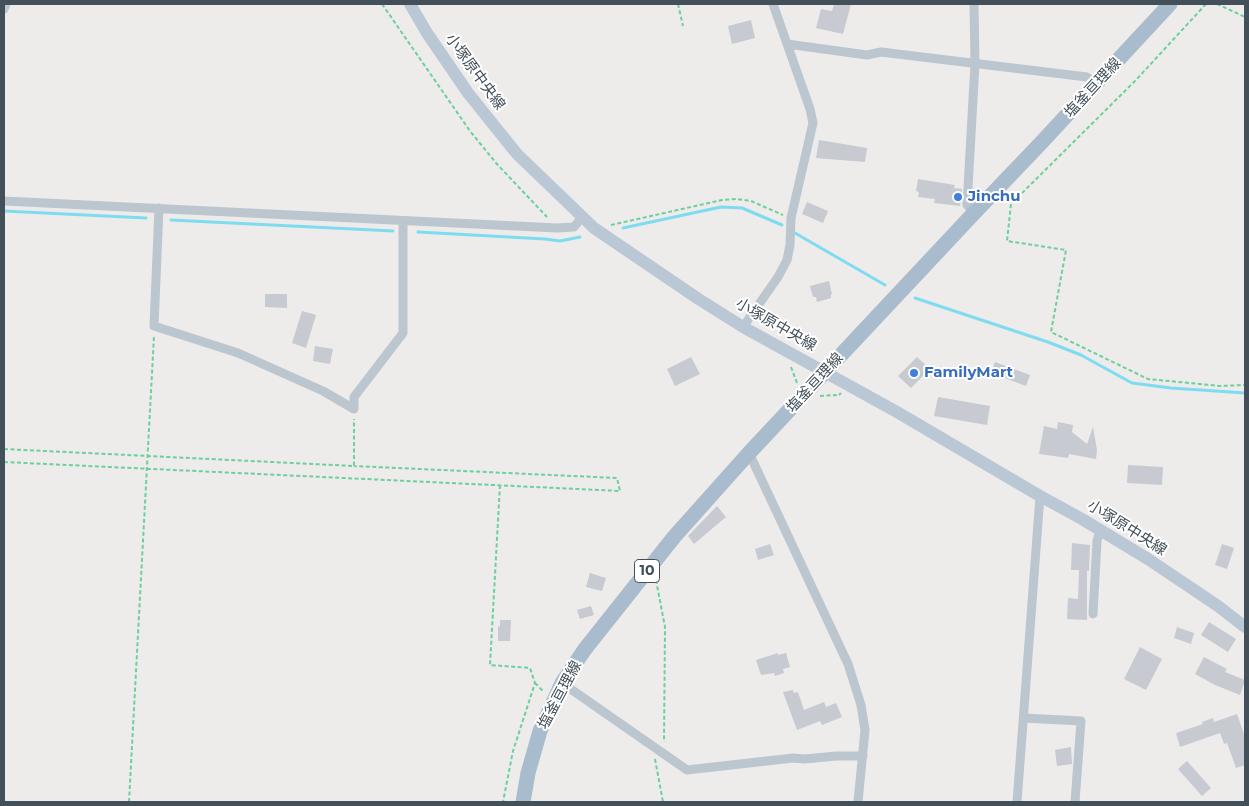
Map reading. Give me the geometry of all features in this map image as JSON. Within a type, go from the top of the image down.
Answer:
[{"type":"main road","name":"塩釜亘理線","points":[[524,802],[528,773],[540,732],[562,683],[585,649],[674,537],[825,372],[1170,4]]},
{"type":"street","points":[[4,9],[6,4]]},
{"type":"street","name":"小塚原中央線","points":[[410,4],[427,33],[468,93],[517,154],[594,228],[743,327],[825,372],[1148,559],[1218,606],[1245,627]]},
{"type":"street","points":[[743,327],[778,277],[787,260],[790,246],[791,218],[813,123],[810,109],[773,4]]},
{"type":"street","points":[[974,4],[974,64],[967,205],[974,212]]},
{"type":"street","points":[[787,44],[867,55],[881,52],[1087,77],[1095,85]]},
{"type":"street","points":[[4,201],[557,228],[574,227],[582,217]]},
{"type":"street","points":[[159,208],[154,326],[238,353],[323,391],[354,410]]},
{"type":"street","points":[[354,410],[354,397],[402,333],[403,221]]},
{"type":"street","points":[[750,453],[848,664],[861,705],[865,730],[858,802]]},
{"type":"street","points":[[1017,802],[1040,496]]},
{"type":"street","points":[[1093,614],[1096,541],[1100,530]]},
{"type":"street","points":[[562,683],[687,770],[793,758],[863,756]]},
{"type":"street","points":[[1024,718],[1081,721],[1075,802]]},
{"type":"path","points":[[382,4],[409,45],[496,164],[557,228]]},
{"type":"path","points":[[678,4],[683,26]]},
{"type":"path","points":[[1206,4],[1136,80],[1011,204],[1007,240],[1066,250],[1050,332],[1148,379],[1220,386],[1245,385]]},
{"type":"path","points":[[1217,4],[1245,17]]},
{"type":"path","points":[[594,228],[722,200],[737,199],[751,201],[791,218]]},
{"type":"path","points":[[129,802],[154,326]]},
{"type":"path","points":[[796,382],[794,373],[798,369]]},
{"type":"path","points":[[815,399],[819,396],[838,396]]},
{"type":"path","points":[[354,410],[354,466]]},
{"type":"path","points":[[4,449],[617,478],[620,491],[4,462]]},
{"type":"path","points":[[500,485],[490,665],[530,668],[535,683],[513,751],[503,802]]},
{"type":"path","points":[[656,580],[665,627],[664,754]]},
{"type":"path","points":[[653,746],[663,802]]},
{"type":"building","points":[[834,4],[851,4],[843,34],[816,28],[821,9],[832,11]]},
{"type":"building","points":[[751,20],[755,38],[732,44],[728,26]]},
{"type":"building","points":[[819,140],[867,148],[865,162],[816,158]]},
{"type":"building","points":[[918,179],[955,185],[954,188],[962,189],[960,206],[934,203],[935,199],[918,197],[919,192],[916,191]]},
{"type":"building","points":[[807,202],[828,211],[823,223],[802,214]]},
{"type":"building","points":[[829,281],[831,298],[817,302],[816,297],[813,297],[810,286]]},
{"type":"building","points":[[265,294],[287,294],[287,308],[265,307]]},
{"type":"building","points":[[302,311],[316,315],[306,348],[292,343]]},
{"type":"building","points":[[315,346],[333,349],[330,364],[313,361]]},
{"type":"building","points":[[691,357],[700,374],[675,386],[667,369]]},
{"type":"building","name":"FamilyMart","points":[[917,357],[930,369],[911,388],[898,376]]},
{"type":"building","points":[[995,362],[1030,375],[1026,386],[991,373]]},
{"type":"building","points":[[938,397],[990,406],[987,425],[934,416]]},
{"type":"building","points":[[1058,422],[1073,425],[1072,432],[1087,444],[1093,427],[1097,450],[1096,459],[1069,454],[1068,458],[1039,454],[1044,426],[1057,429]]},
{"type":"building","points":[[1128,465],[1163,467],[1162,485],[1127,483]]},
{"type":"building","points":[[717,506],[726,517],[694,544],[688,536]]},
{"type":"building","points":[[1072,543],[1090,545],[1089,571],[1087,571],[1087,620],[1067,619],[1068,598],[1078,599],[1079,570],[1071,570]]},
{"type":"building","points":[[770,544],[774,555],[758,560],[755,549]]},
{"type":"building","points":[[1222,544],[1234,548],[1227,569],[1215,565]]},
{"type":"building","points":[[590,573],[606,578],[602,591],[586,587]]},
{"type":"building","points":[[591,606],[594,615],[580,619],[577,610]]},
{"type":"building","points":[[500,620],[511,620],[510,641],[498,641]]},
{"type":"building","points":[[1209,622],[1236,639],[1228,652],[1201,635]]},
{"type":"building","points":[[1177,627],[1194,633],[1191,644],[1174,638]]},
{"type":"building","points":[[1140,647],[1162,659],[1146,690],[1124,679]]},
{"type":"building","points":[[778,653],[778,655],[786,653],[790,667],[783,669],[784,673],[775,676],[774,673],[761,675],[756,660]]},
{"type":"building","points":[[1204,657],[1227,669],[1225,672],[1245,680],[1240,695],[1215,685],[1195,674]]},
{"type":"building","points":[[793,690],[794,693],[798,692],[804,710],[824,702],[826,707],[836,703],[842,717],[822,725],[820,721],[797,730],[783,692]]},
{"type":"building","points":[[1237,714],[1245,737],[1245,765],[1236,768],[1227,743],[1224,744],[1220,733],[1180,747],[1176,733],[1203,724],[1202,722],[1213,718],[1214,722]]},
{"type":"building","points":[[1071,747],[1072,764],[1057,766],[1055,750]]},
{"type":"building","points":[[1187,761],[1211,788],[1202,796],[1178,769]]},
{"type":"waterway","points":[[623,228],[721,207],[742,208],[782,225]]},
{"type":"waterway","points":[[4,211],[146,218]]},
{"type":"waterway","points":[[171,220],[393,231]]},
{"type":"waterway","points":[[418,232],[560,241],[580,237]]},
{"type":"waterway","points":[[795,233],[885,285]]},
{"type":"waterway","points":[[915,298],[1048,342],[1081,355],[1132,383],[1171,388],[1245,393]]},
{"type":"place","name":"Jinchu","points":[[958,197]]},
{"type":"place","name":"FamilyMart","points":[[914,373]]}]
